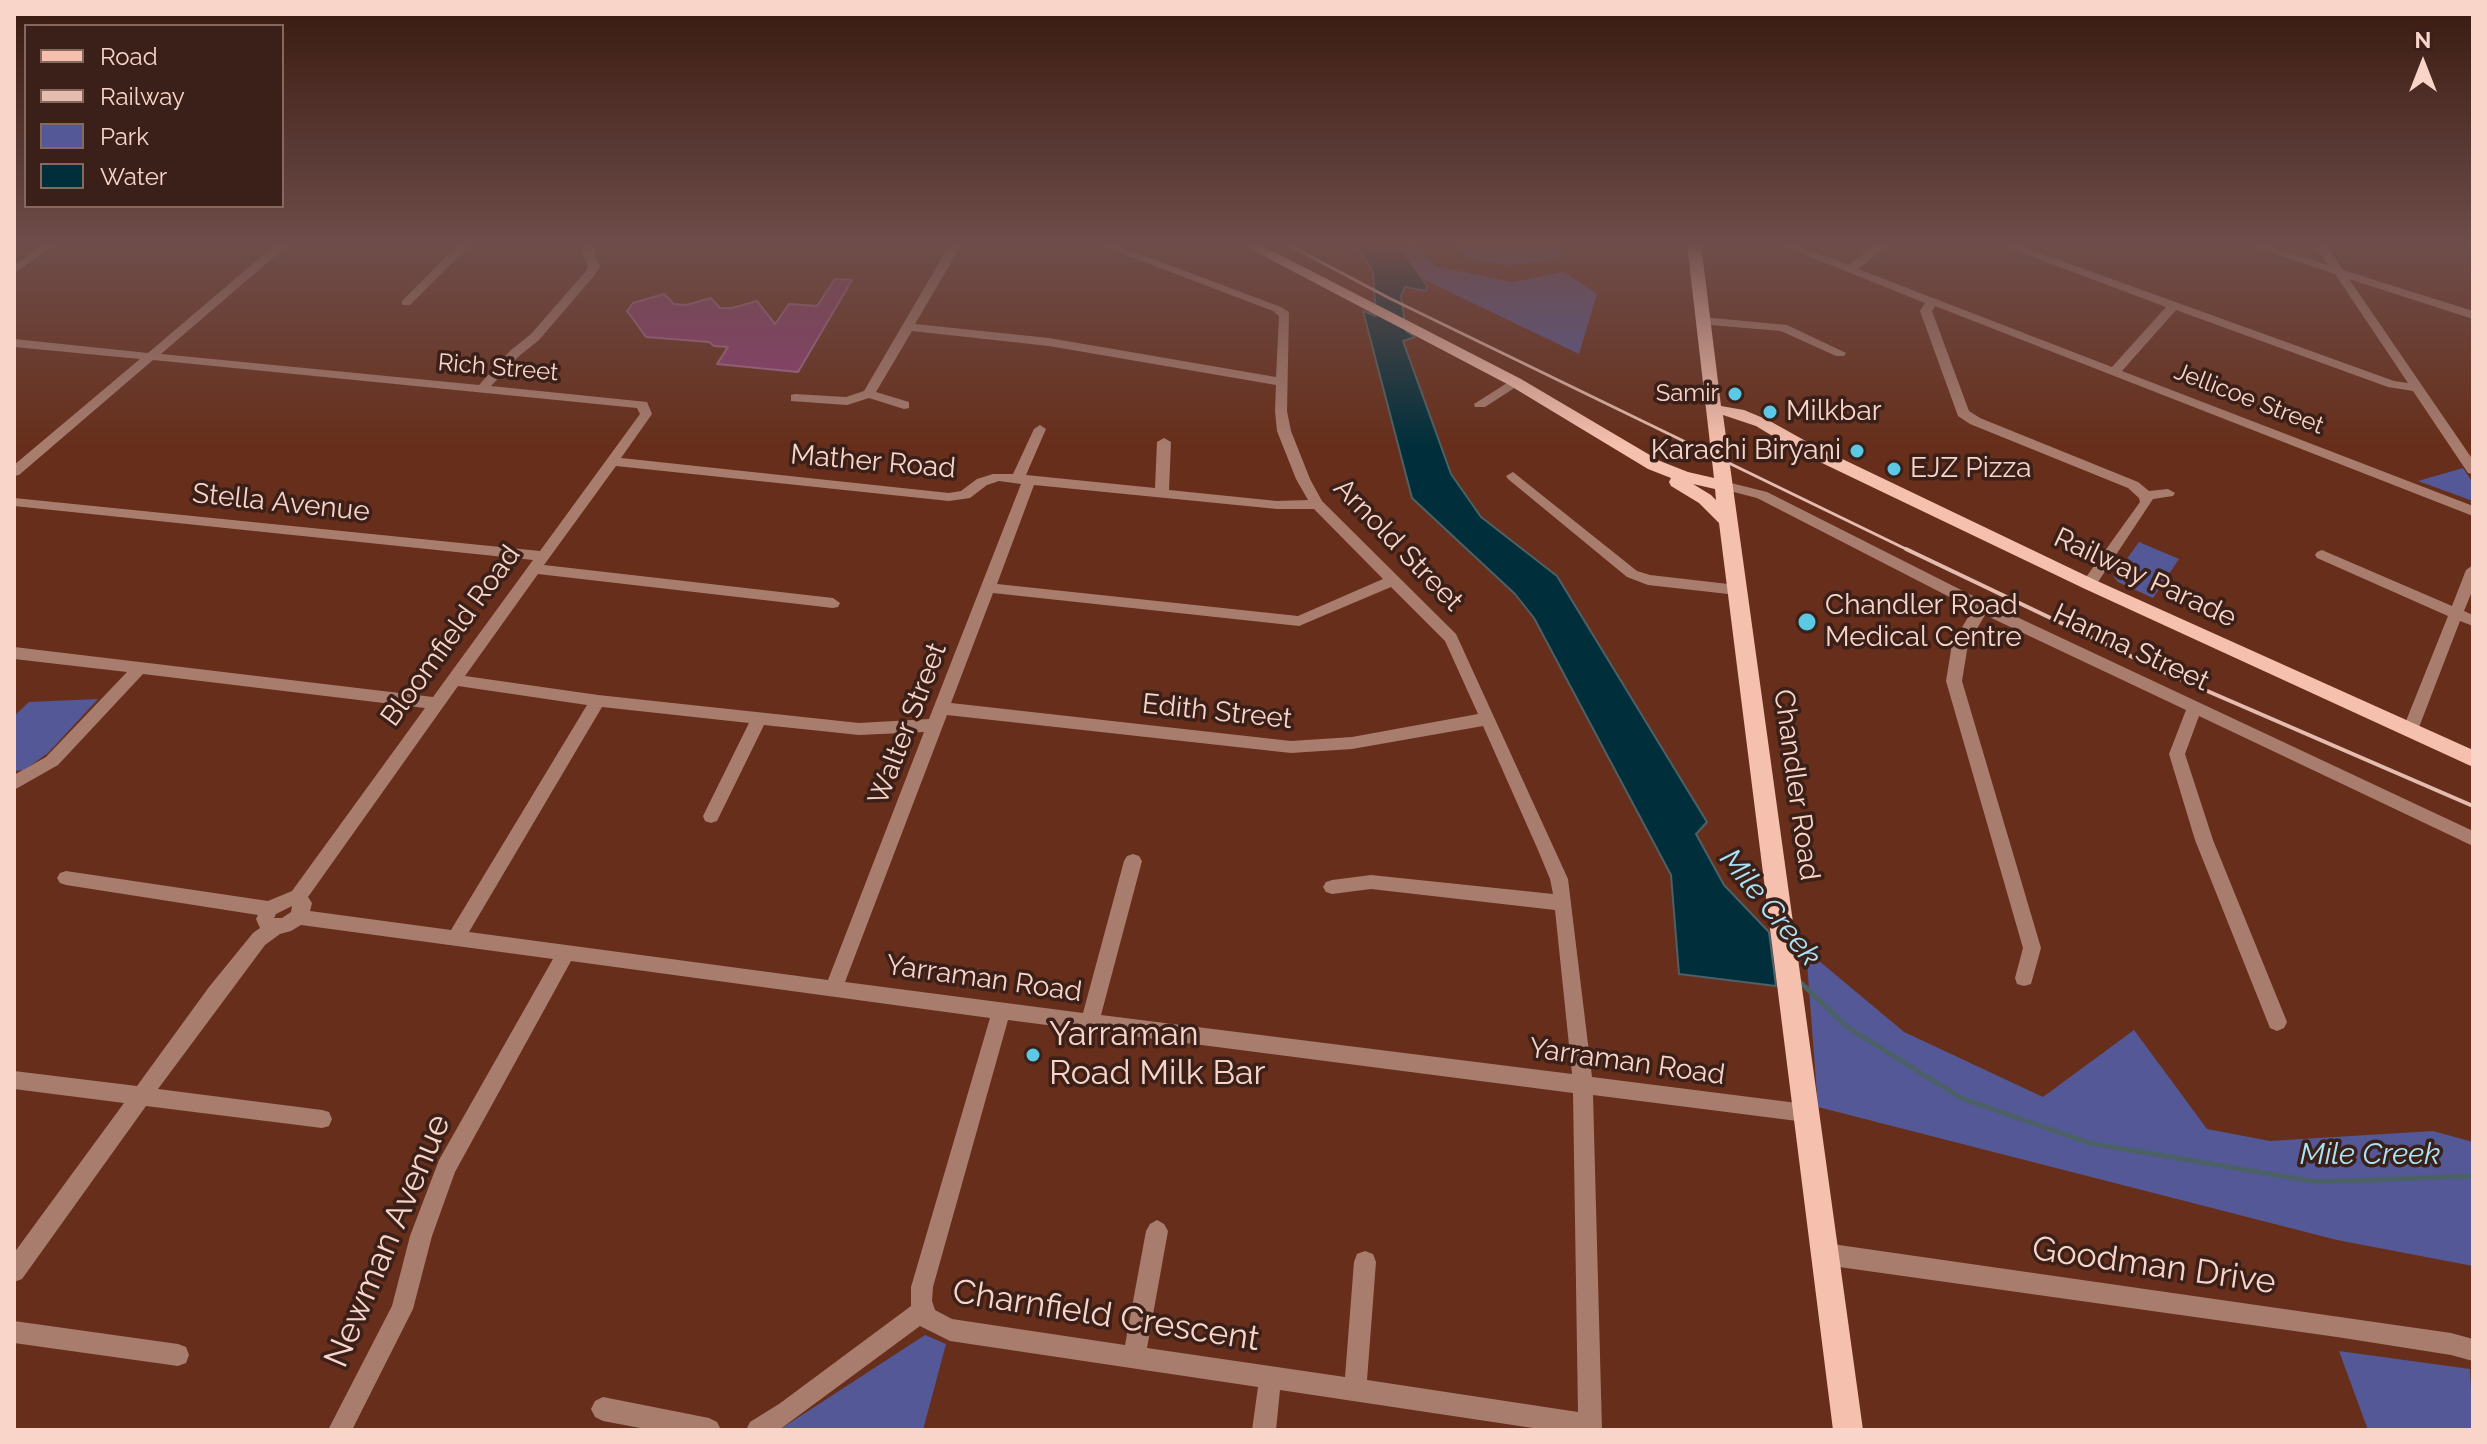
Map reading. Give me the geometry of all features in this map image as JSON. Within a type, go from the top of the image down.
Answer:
[{"type":"main road","points":[[1375,311],[1515,382],[1651,463],[1705,499],[1728,521]]},
{"type":"main road","name":"Chandler Road","points":[[1702,311],[1848,1430]]},
{"type":"main road","name":"Railway Parade","points":[[1714,414],[1795,443],[2089,584],[2473,759]]},
{"type":"main road","points":[[1651,463],[1684,477],[1722,476]]},
{"type":"main road","points":[[1677,482],[1700,490],[1722,476]]},
{"type":"street","points":[[14,472],[204,311]]},
{"type":"street","points":[[483,388],[557,311]]},
{"type":"street","points":[[869,394],[916,311]]},
{"type":"street","name":"Arnold Street","points":[[1280,311],[1285,315],[1281,382],[1284,431],[1317,504],[1451,638],[1559,879],[1583,1083],[1590,1428]]},
{"type":"street","points":[[1926,311],[1963,413],[1975,421],[2133,485],[2146,496],[2147,502],[2089,584]]},
{"type":"street","name":"Jellicoe Street","points":[[1959,311],[2473,511]]},
{"type":"street","points":[[2115,371],[2168,311]]},
{"type":"street","points":[[2195,311],[2392,384],[2418,388]]},
{"type":"street","points":[[2366,311],[2418,388],[2467,452],[2473,470]]},
{"type":"street","points":[[1703,321],[1783,328],[1840,353]]},
{"type":"street","points":[[907,327],[1049,342],[1281,382]]},
{"type":"street","name":"Rich Street","points":[[14,343],[642,405]]},
{"type":"street","points":[[1480,404],[1515,382]]},
{"type":"street","points":[[795,398],[847,401],[869,394],[904,405]]},
{"type":"street","name":"Bloomfield Road","points":[[298,908],[453,680],[646,414],[642,405]]},
{"type":"street","name":"Walter Street","points":[[834,987],[989,588],[1040,429]]},
{"type":"street","points":[[1162,493],[1164,442]]},
{"type":"street","name":"Mather Road","points":[[612,461],[949,497],[965,495],[982,482],[998,477],[1277,505],[1317,504]]},
{"type":"street","points":[[1513,476],[1638,577],[1737,590]]},
{"type":"street","name":"Hanna Street","points":[[1722,476],[1982,607],[2473,839]]},
{"type":"street","points":[[2146,496],[2168,493]]},
{"type":"street","name":"Stella Avenue","points":[[14,502],[538,562],[833,603]]},
{"type":"street","points":[[2322,555],[2473,621]]},
{"type":"street","points":[[2410,731],[2473,570]]},
{"type":"street","points":[[989,588],[1299,621],[1394,580]]},
{"type":"street","points":[[1982,607],[1960,644],[1954,681],[2032,948],[2024,978]]},
{"type":"street","points":[[14,653],[437,703]]},
{"type":"street","points":[[14,783],[52,761],[138,670]]},
{"type":"street","points":[[453,680],[598,701],[859,729],[935,725]]},
{"type":"street","points":[[456,937],[598,701]]},
{"type":"street","points":[[2196,707],[2177,754],[2204,840],[2277,1022]]},
{"type":"street","name":"Edith Street","points":[[942,708],[1291,747],[1352,743],[1486,719]]},
{"type":"street","points":[[711,816],[759,719]]},
{"type":"street","points":[[1090,1022],[1133,861]]},
{"type":"street","points":[[66,878],[272,918]]},
{"type":"street","points":[[1332,887],[1371,882],[1563,903]]},
{"type":"street","points":[[14,1271],[216,993],[259,939],[285,899],[298,908]]},
{"type":"street","name":"Yarraman Road","points":[[298,908],[456,937],[1001,1011],[1805,1113]]},
{"type":"street","name":"Newman Avenue","points":[[340,1430],[402,1309],[421,1236],[446,1167],[567,952]]},
{"type":"street","name":"Charnfield Crescent","points":[[1001,1011],[922,1287],[925,1317],[950,1330],[1590,1428]]},
{"type":"street","points":[[14,1080],[322,1119]]},
{"type":"street","points":[[1134,1357],[1157,1231]]},
{"type":"street","name":"Goodman Drive","points":[[1825,1254],[2337,1326],[2473,1350]]},
{"type":"street","points":[[1355,1390],[1365,1262]]},
{"type":"street","points":[[758,1430],[787,1412],[924,1310]]},
{"type":"street","points":[[14,1332],[178,1355]]},
{"type":"street","points":[[1264,1430],[1270,1378]]},
{"type":"street","points":[[603,1409],[709,1430]]},
{"type":"green space","points":[[1490,311],[1592,311],[1579,354]]},
{"type":"green space","points":[[2463,468],[2473,483],[2473,501],[2418,481]]},
{"type":"green space","points":[[2139,542],[2179,559],[2153,598],[2118,582],[2114,577]]},
{"type":"green space","points":[[98,699],[48,753],[24,770],[14,771],[14,716],[29,702]]},
{"type":"green space","points":[[1806,950],[1904,1032],[2043,1097],[2134,1030],[2207,1129],[2270,1141],[2433,1131],[2473,1142],[2473,1266],[2337,1240],[1818,1107]]},
{"type":"green space","points":[[925,1335],[946,1344],[923,1430],[779,1430]]},
{"type":"green space","points":[[2339,1351],[2470,1369],[2473,1430],[2368,1430]]},
{"type":"water","points":[[1363,311],[1376,316],[1376,311],[1403,311],[1406,331],[1415,337],[1403,341],[1451,474],[1481,517],[1557,576],[1707,822],[1696,834],[1724,885],[1769,932],[1776,986],[1679,974],[1671,875],[1534,618],[1515,594],[1412,498]]},
{"type":"building","points":[[627,311],[765,311],[775,324],[784,311],[834,311],[798,372],[717,364],[728,347],[714,346],[709,342],[646,337]]},
{"type":"waterway","name":"Mile Creek","points":[[1798,980],[1847,1027],[1961,1098],[2089,1143],[2316,1182],[2473,1176]]},
{"type":"railway","points":[[1417,311],[1910,551]]},
{"type":"railway","points":[[1906,549],[2168,674],[2473,806]]},
{"type":"place","name":"Samir","points":[[1735,394]]},
{"type":"place","name":"Milkbar","points":[[1770,412]]},
{"type":"place","name":"Karachi Biryani","points":[[1857,451]]},
{"type":"place","name":"EJZ Pizza","points":[[1894,469]]},
{"type":"place","name":"Chandler Road Medical Centre","points":[[1807,622]]},
{"type":"place","name":"Yarraman Road Milk Bar","points":[[1033,1055]]}]
